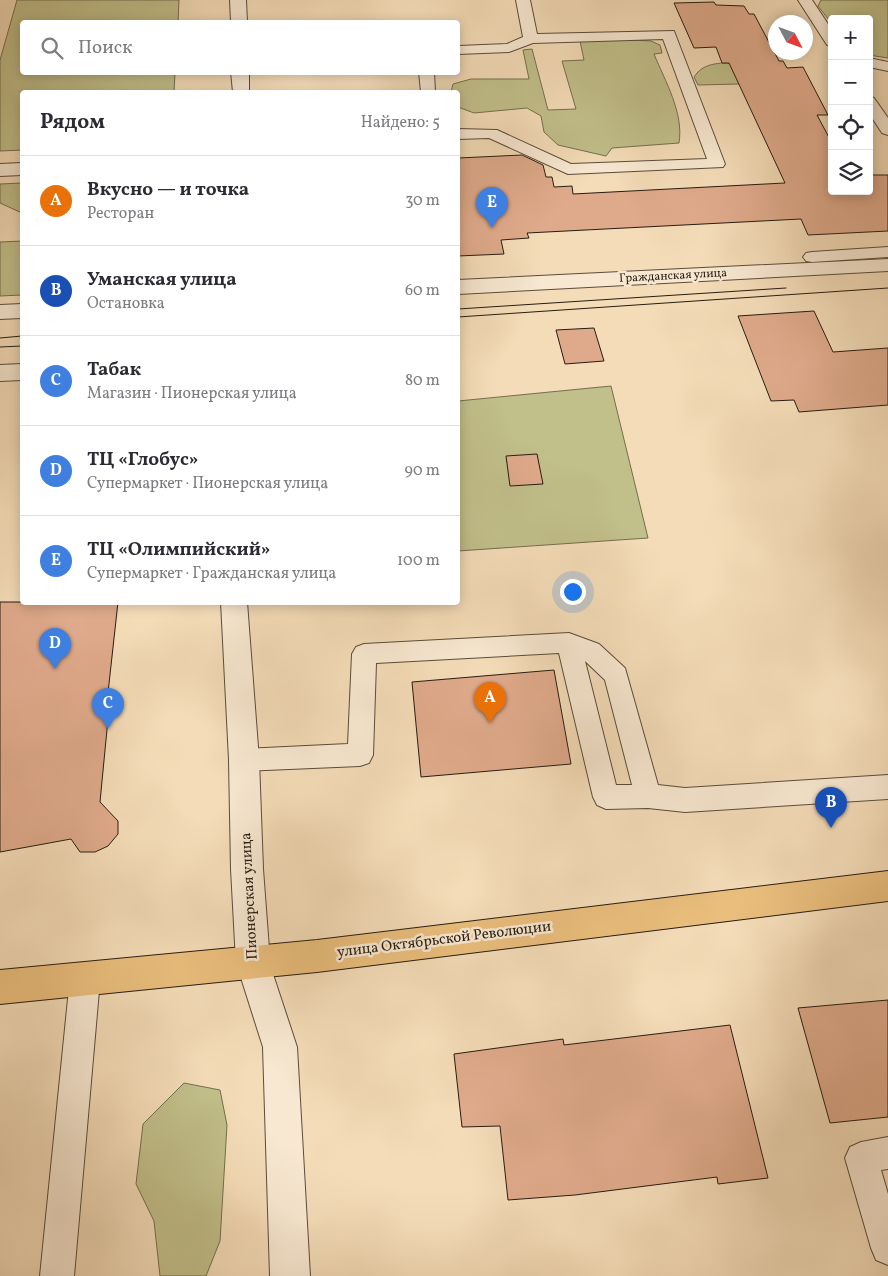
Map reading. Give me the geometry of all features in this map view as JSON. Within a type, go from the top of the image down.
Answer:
[{"type":"main road","name":"улица Октябрьской Революции","points":[[0,987],[253,962],[888,886]]},
{"type":"street","points":[[238,0],[239,20]]},
{"type":"street","points":[[240,75],[240,90]]},
{"type":"street","points":[[0,170],[20,169]]},
{"type":"street","name":"Гражданская улица","points":[[460,287],[888,265]]},
{"type":"street","points":[[0,312],[20,311]]},
{"type":"street","points":[[0,373],[20,372]]},
{"type":"street","name":"Пионерская улица","points":[[234,605],[244,760],[247,869],[253,962],[280,1048],[290,1276]]},
{"type":"lane","points":[[523,0],[531,39]]},
{"type":"lane","points":[[805,0],[828,36]]},
{"type":"lane","points":[[460,50],[509,48],[531,39],[669,34],[716,164],[568,169],[491,133],[460,134]]},
{"type":"lane","points":[[873,63],[888,67]]},
{"type":"lane","points":[[426,75],[428,90]]},
{"type":"lane","points":[[872,105],[888,130]]},
{"type":"lane","points":[[812,256],[888,252]]},
{"type":"lane","points":[[569,643],[606,797],[648,796],[685,800],[888,787]]},
{"type":"lane","points":[[244,760],[360,755],[364,654],[569,643],[591,651],[616,676],[648,796]]},
{"type":"lane","points":[[56,1276],[85,979]]},
{"type":"lane","points":[[888,1154],[860,1158],[888,1248]]},
{"type":"shaded area","points":[[17,0],[179,0],[178,20],[20,20],[20,75],[175,75],[174,90],[20,90],[20,150],[0,151],[0,60]]},
{"type":"shaded area","points":[[821,0],[888,0],[888,58],[873,56],[873,15],[828,15],[828,19],[818,6]]},
{"type":"shaded area","points":[[633,40],[651,41],[660,45],[662,53],[654,54],[676,109],[679,120],[679,143],[612,148],[606,156],[558,145],[544,132],[541,116],[527,108],[474,113],[460,108],[460,90],[452,90],[453,84],[471,79],[529,79],[523,50],[532,49],[548,110],[576,109],[562,61],[584,60],[580,41]]},
{"type":"shaded area","points":[[740,63],[739,84],[698,85],[694,77],[703,68],[714,64]]},
{"type":"shaded area","points":[[20,183],[20,212],[0,203],[0,184]]},
{"type":"shaded area","points":[[20,241],[20,295],[0,296],[0,242]]},
{"type":"shaded area","points":[[611,386],[648,538],[460,551],[460,401]]},
{"type":"shaded area","points":[[184,1083],[220,1090],[227,1125],[220,1241],[206,1276],[160,1276],[154,1221],[136,1184],[143,1124]]},
{"type":"building","points":[[714,2],[716,5],[744,6],[749,14],[754,14],[768,40],[768,60],[783,61],[787,68],[803,67],[828,115],[817,115],[828,136],[828,195],[873,195],[873,175],[888,175],[888,231],[808,235],[801,219],[527,233],[529,238],[501,240],[504,254],[460,256],[460,158],[522,155],[543,165],[546,177],[552,177],[554,187],[572,186],[573,194],[785,183],[729,63],[722,63],[716,47],[694,48],[674,3]]},
{"type":"building","points":[[814,311],[833,352],[888,348],[888,405],[799,412],[794,400],[771,401],[738,316]]},
{"type":"building","points":[[594,328],[604,361],[565,364],[556,330]]},
{"type":"building","points":[[537,454],[543,484],[510,486],[506,456]]},
{"type":"building","points":[[0,602],[20,602],[20,605],[118,605],[105,720],[108,719],[100,802],[118,821],[118,834],[108,846],[95,852],[80,852],[71,839],[0,852]]},
{"type":"building","points":[[554,670],[571,764],[421,777],[412,682]]},
{"type":"building","points":[[888,1000],[888,1117],[830,1123],[798,1008]]},
{"type":"building","points":[[730,1025],[768,1178],[718,1184],[717,1177],[575,1195],[508,1200],[500,1126],[462,1127],[454,1054],[563,1039],[564,1045]]},
{"type":"tram line","points":[[460,309],[786,288]]},
{"type":"tram line","points":[[460,317],[888,288]]},
{"type":"tram line","points":[[0,338],[20,336]]},
{"type":"tram line","points":[[0,347],[20,346]]},
{"type":"place","name":"ТЦ «Олимпийский»","points":[[492,228]]},
{"type":"place","name":"ТЦ «Глобус»","points":[[55,669]]},
{"type":"place","name":"Вкусно — и точка","points":[[490,723]]},
{"type":"place","name":"Табак","points":[[108,729]]},
{"type":"place","name":"Уманская улица","points":[[831,828]]}]
